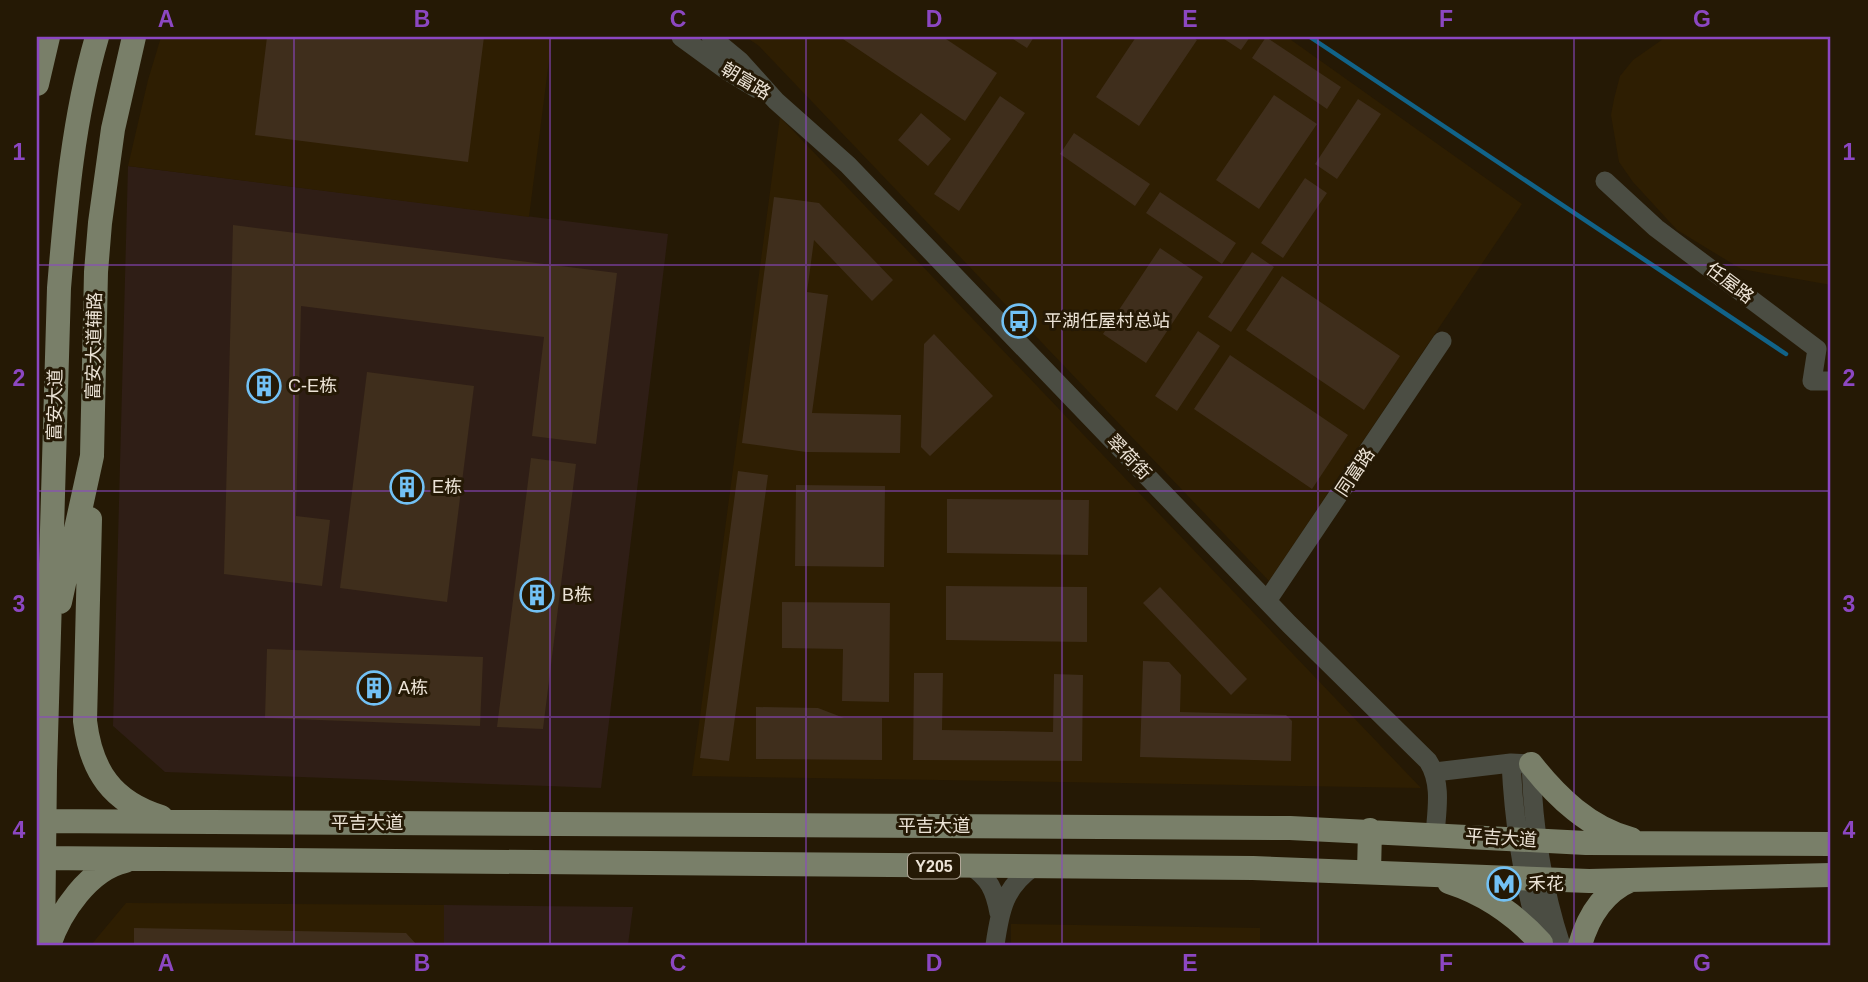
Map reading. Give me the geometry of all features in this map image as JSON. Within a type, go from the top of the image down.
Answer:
[{"type":"main road","points":[[37,84],[48,37]]},
{"type":"main road","name":"富安大道","points":[[43,945],[40,821],[59,288],[66,204],[79,109],[97,37]]},
{"type":"main road","name":"富安大道辅路","points":[[48,654],[92,456],[96,272],[100,223],[113,129],[134,37]]},
{"type":"main road","points":[[92,456],[85,721],[89,747],[102,776],[127,802],[147,813],[186,822]]},
{"type":"main road","points":[[1521,763],[1591,821],[1626,837],[1649,843]]},
{"type":"main road","name":"平吉大道","points":[[40,821],[1277,828],[1370,830],[1529,840],[1831,845]]},
{"type":"main road","points":[[1368,872],[1370,830]]},
{"type":"main road","points":[[1703,843],[1703,879]]},
{"type":"main road","name":"Y205","points":[[40,858],[1253,868],[1631,880],[1831,875]]},
{"type":"main road","points":[[49,945],[59,923],[80,892],[104,869],[130,859]]},
{"type":"main road","points":[[1418,874],[1462,886],[1483,896],[1517,918],[1548,944]]},
{"type":"main road","points":[[1580,945],[1586,926],[1600,903],[1619,885],[1631,880]]},
{"type":"street","name":"朝富路","points":[[681,37],[729,72],[776,101]]},
{"type":"street","name":"朝富路","points":[[711,37],[740,61],[776,101]]},
{"type":"street","name":"翠荷街","points":[[776,101],[848,165],[1435,772]]},
{"type":"street","name":"任屋路","points":[[1605,181],[1656,228],[1817,349],[1812,381],[1831,381]]},
{"type":"street","name":"同富路","points":[[1267,601],[1442,341]]},
{"type":"street","points":[[1435,834],[1438,791],[1435,772],[1521,763],[1532,798],[1529,840],[1535,879],[1529,899],[1548,944]]},
{"type":"street","points":[[970,866],[987,879],[999,913]]},
{"type":"street","points":[[995,945],[1003,901],[1019,879],[1035,866]]},
{"type":"shaded area","points":[[161,37],[552,37],[529,217],[128,166]]},
{"type":"shaded area","points":[[746,37],[1287,37],[1522,204],[1269,581],[759,46]]},
{"type":"shaded area","points":[[1666,37],[1831,37],[1831,285],[1741,269],[1677,230],[1633,182],[1619,162],[1611,115],[1620,76],[1633,60]]},
{"type":"shaded area","points":[[780,117],[1421,788],[692,776]]},
{"type":"shaded area","points":[[128,166],[668,234],[601,788],[165,772],[113,726]]},
{"type":"shaded area","points":[[126,903],[444,905],[444,945],[91,945]]},
{"type":"shaded area","points":[[444,905],[633,907],[628,945],[444,945]]},
{"type":"shaded area","points":[[1011,924],[1260,928],[1260,945],[1011,945]]},
{"type":"building","points":[[267,37],[484,37],[468,162],[255,135]]},
{"type":"building","points":[[840,37],[943,37],[997,73],[965,121]]},
{"type":"building","points":[[1010,37],[1034,37],[1027,48]]},
{"type":"building","points":[[1136,37],[1192,37],[1197,40],[1139,126],[1096,97]]},
{"type":"building","points":[[1221,37],[1250,37],[1241,50]]},
{"type":"building","points":[[1266,37],[1341,87],[1327,109],[1252,58]]},
{"type":"building","points":[[1274,95],[1317,124],[1259,209],[1216,180]]},
{"type":"building","points":[[1000,96],[1025,113],[959,211],[934,194]]},
{"type":"building","points":[[1358,99],[1381,114],[1337,179],[1315,164]]},
{"type":"building","points":[[921,113],[951,139],[928,166],[898,140]]},
{"type":"building","points":[[1074,133],[1150,184],[1135,206],[1060,154]]},
{"type":"building","points":[[1305,178],[1327,193],[1283,258],[1261,243]]},
{"type":"building","points":[[1160,192],[1236,243],[1222,264],[1146,213]]},
{"type":"building","points":[[774,197],[819,203],[893,280],[872,301],[814,240],[807,292],[828,295],[812,413],[901,415],[900,453],[806,452],[742,443]]},
{"type":"building","name":"C-E栋","points":[[233,225],[617,273],[596,444],[532,436],[544,337],[301,306],[296,516],[330,520],[322,586],[224,574]]},
{"type":"building","points":[[1160,248],[1203,277],[1146,363],[1103,334]]},
{"type":"building","points":[[1252,252],[1274,267],[1231,332],[1208,317]]},
{"type":"building","points":[[1282,276],[1400,356],[1364,410],[1246,330]]},
{"type":"building","points":[[1198,331],[1220,346],[1177,411],[1155,396]]},
{"type":"building","points":[[934,334],[993,396],[930,456],[921,447],[924,344]]},
{"type":"building","points":[[1230,355],[1348,435],[1312,489],[1194,409]]},
{"type":"building","name":"E栋","points":[[367,372],[474,386],[447,602],[340,588]]},
{"type":"building","name":"B栋","points":[[531,458],[576,464],[543,729],[497,727]]},
{"type":"building","points":[[738,471],[768,475],[729,761],[700,758]]},
{"type":"building","points":[[796,485],[885,486],[884,567],[795,566]]},
{"type":"building","points":[[947,499],[1089,500],[1088,555],[947,553]]},
{"type":"building","points":[[946,586],[1087,587],[1087,642],[946,640]]},
{"type":"building","points":[[1160,587],[1247,679],[1231,695],[1143,603]]},
{"type":"building","points":[[782,602],[890,603],[889,702],[842,701],[843,649],[782,648]]},
{"type":"building","name":"A栋","points":[[267,649],[483,657],[480,726],[265,718]]},
{"type":"building","points":[[1143,661],[1169,662],[1181,675],[1180,712],[1286,715],[1292,721],[1291,761],[1140,757]]},
{"type":"building","points":[[914,673],[943,673],[942,730],[1053,732],[1054,674],[1083,675],[1082,761],[913,760]]},
{"type":"building","points":[[756,707],[818,708],[844,718],[882,718],[882,760],[756,759]]},
{"type":"building","points":[[134,928],[406,933],[417,945],[134,945]]},
{"type":"waterway","points":[[1310,37],[1786,354]]},
{"type":"place","name":"平湖任屋村总站","points":[[1019,321]]},
{"type":"place","name":"C-E栋","points":[[264,386]]},
{"type":"place","name":"E栋","points":[[407,487]]},
{"type":"place","name":"B栋","points":[[537,595]]},
{"type":"place","name":"A栋","points":[[374,688]]},
{"type":"place","name":"禾花","points":[[1504,884]]}]
